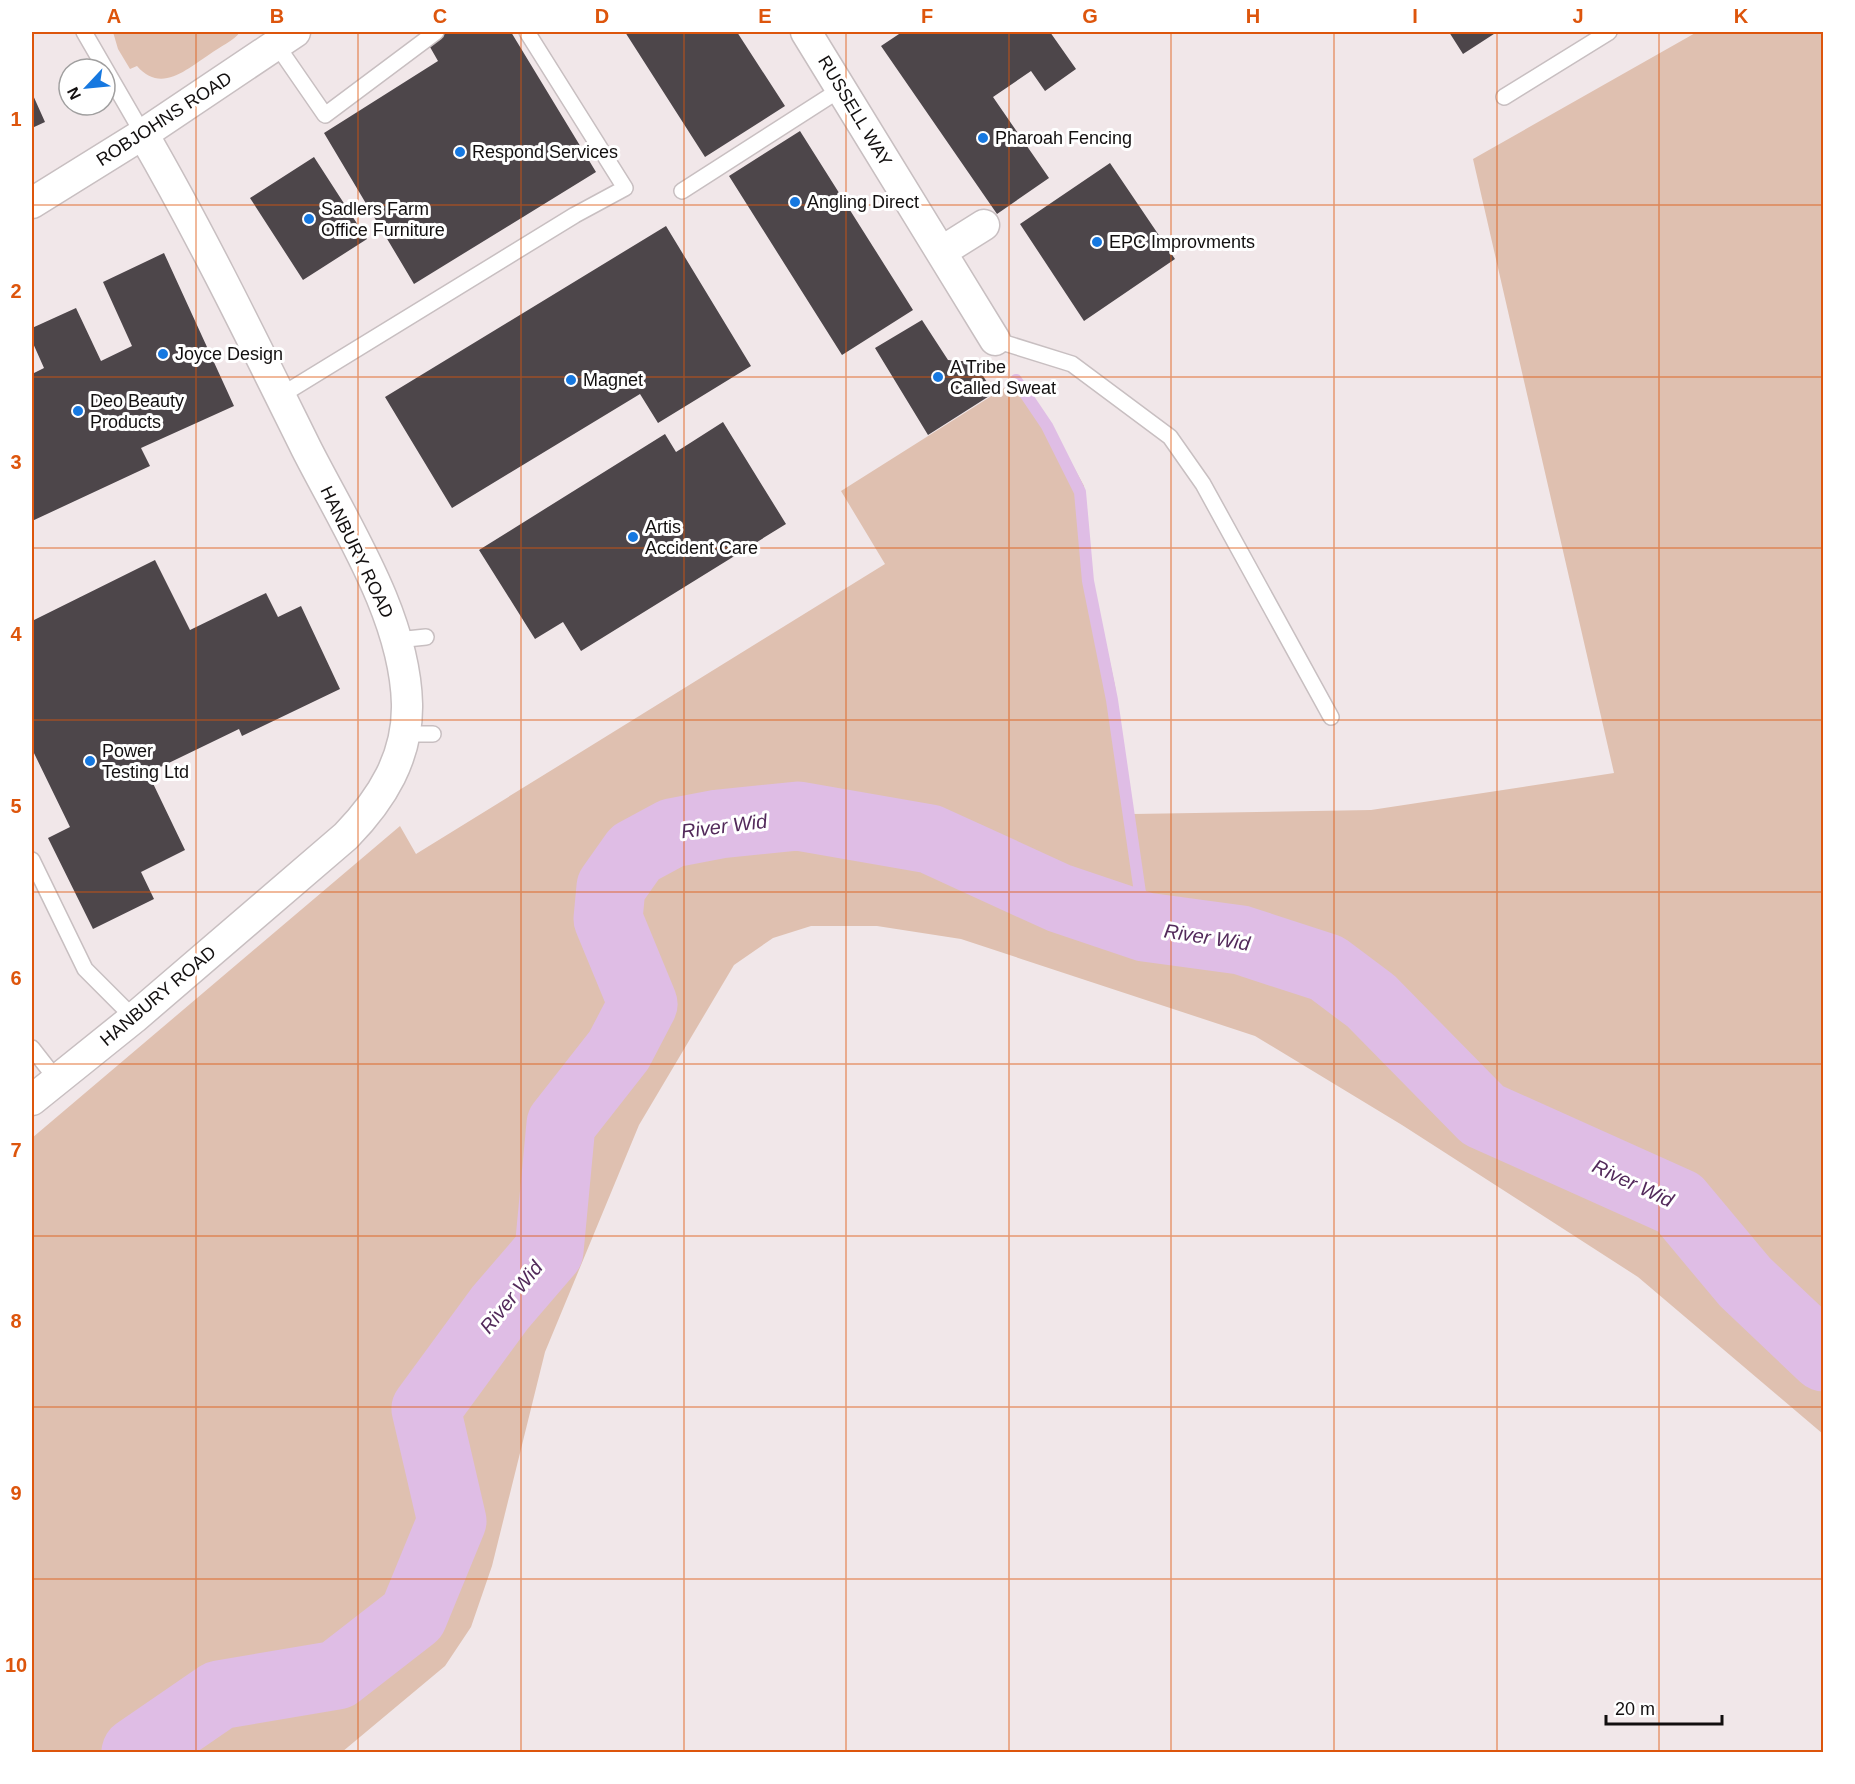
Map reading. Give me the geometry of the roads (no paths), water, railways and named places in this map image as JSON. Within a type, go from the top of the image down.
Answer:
[{"type":"street","name":"RUSSELL WAY","points":[[806,32],[995,340]]},
{"type":"street","name":"ROBJOHNS ROAD","points":[[32,203],[143,134],[285,38]]},
{"type":"street","name":"HANBURY ROAD","points":[[32,1100],[134,1018],[346,836],[371,810],[396,766],[418,734],[407,705],[404,669],[412,639],[386,606],[210,257],[143,134]]},
{"type":"street","points":[[941,252],[984,225]]},
{"type":"lane","points":[[84,32],[143,134]]},
{"type":"lane","points":[[285,38],[325,115],[436,32]]},
{"type":"lane","points":[[280,396],[565,221],[625,188],[528,32]]},
{"type":"lane","points":[[1504,98],[1609,32]]},
{"type":"lane","points":[[682,191],[841,89]]},
{"type":"lane","points":[[995,340],[1072,364],[1170,437],[1203,484],[1331,717]]},
{"type":"lane","points":[[32,860],[85,969],[134,1018]]},
{"type":"lane","points":[[32,1048],[57,1080]]},
{"type":"waterway","points":[[1016,380],[1047,426],[1080,492],[1088,581],[1112,700],[1145,927]]},
{"type":"waterway","name":"River Wid","points":[[136,1752],[219,1695],[337,1675],[413,1616],[452,1521],[426,1409],[500,1308],[549,1251],[561,1124],[619,1050],[643,1004],[608,919],[611,887],[635,853],[672,833],[719,824],[798,816],[930,839],[1059,898],[1145,927],[1241,940],[1327,968],[1371,1001],[1483,1115],[1679,1203],[1745,1282],[1824,1357]]},
{"type":"place","name":"Pharoah Fencing","points":[[983,138]]},
{"type":"place","name":"Respond Services","points":[[460,152]]},
{"type":"place","name":"Angling Direct","points":[[795,202]]},
{"type":"place","name":"Sadlers Farm Office Furniture","points":[[309,219]]},
{"type":"place","name":"EPC Improvments","points":[[1097,242]]},
{"type":"place","name":"Joyce Design","points":[[163,354]]},
{"type":"place","name":"A Tribe Called Sweat","points":[[938,377]]},
{"type":"place","name":"Magnet","points":[[571,380]]},
{"type":"place","name":"Deo Beauty Products","points":[[78,411]]},
{"type":"place","name":"Artis Accident Care","points":[[633,537]]},
{"type":"place","name":"Power Testing Ltd","points":[[90,761]]}]
